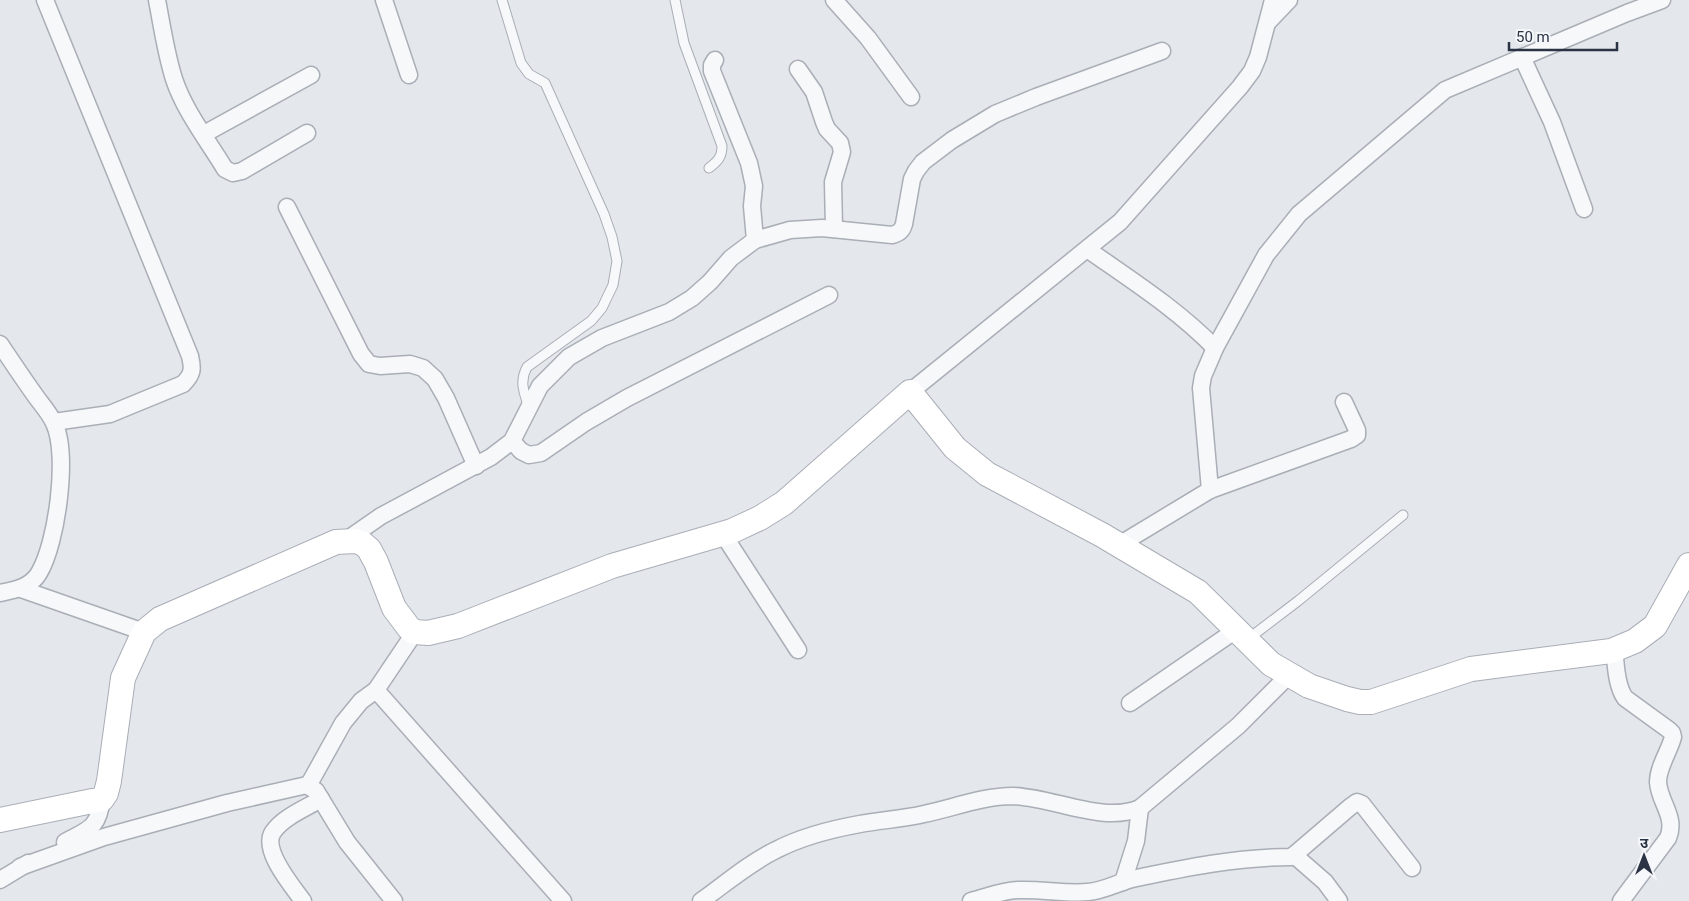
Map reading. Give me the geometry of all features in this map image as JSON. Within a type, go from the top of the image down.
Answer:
[{"type":"street","points":[[45,0],[186,347],[193,369],[191,376],[183,384],[110,414],[54,422]]},
{"type":"street","points":[[157,0],[169,62],[175,81],[225,169],[233,173],[242,171],[307,133]]},
{"type":"street","points":[[384,0],[409,74]]},
{"type":"street","points":[[834,0],[868,38],[911,97]]},
{"type":"street","points":[[0,880],[89,829],[96,822],[109,781],[123,678],[144,632],[160,618],[336,542],[355,541],[369,548],[394,608],[409,628],[415,632],[428,632],[458,626],[612,566],[723,534],[760,518],[784,503],[910,392],[1120,222],[1252,71],[1258,58],[1273,0]]},
{"type":"street","points":[[1267,23],[1289,0]]},
{"type":"street","points":[[1210,490],[1201,388],[1203,376],[1215,348],[1266,255],[1300,214],[1445,90],[1662,0]]},
{"type":"street","points":[[345,541],[381,516],[491,457],[512,441],[540,386],[569,357],[602,338],[669,312],[692,298],[710,282],[731,258],[755,240],[790,230],[822,228],[892,235],[898,233],[902,230],[904,224],[909,191],[916,171],[935,152],[952,140],[995,114],[1162,51]]},
{"type":"street","points":[[1522,58],[1552,122],[1584,209]]},
{"type":"street","points":[[715,60],[712,65],[712,71],[750,163],[754,186],[752,206],[755,240]]},
{"type":"street","points":[[798,69],[814,92],[827,129],[841,147],[842,152],[833,182],[834,229]]},
{"type":"street","points":[[204,134],[311,75]]},
{"type":"street","points":[[287,207],[361,354],[369,364],[380,366],[410,364],[423,368],[435,379],[446,398],[476,466]]},
{"type":"street","points":[[1087,249],[1171,308],[1215,348]]},
{"type":"street","points":[[512,441],[521,452],[529,454],[541,453],[586,422],[627,398],[829,295]]},
{"type":"street","points":[[0,344],[54,422],[59,437],[61,453],[61,478],[56,516],[47,555],[39,574],[21,589],[0,593]]},
{"type":"street","points":[[910,392],[955,448],[987,474],[1118,545],[1198,592],[1271,664],[1288,676],[1309,686],[1360,702],[1371,702],[1471,669],[1614,649],[1635,641],[1655,626],[1689,565]]},
{"type":"street","points":[[1118,545],[1210,490],[1351,439],[1357,435],[1357,430],[1344,402]]},
{"type":"street","points":[[723,534],[798,650]]},
{"type":"street","points":[[21,589],[144,632]]},
{"type":"street","points":[[308,786],[343,724],[361,701],[376,690],[415,632]]},
{"type":"street","points":[[1130,703],[1241,635]]},
{"type":"street","points":[[1614,649],[1619,684],[1624,698],[1669,730],[1673,737],[1658,783],[1670,817],[1671,832],[1621,901]]},
{"type":"street","points":[[701,901],[776,850],[834,830],[860,824],[923,814],[966,803],[1006,797],[1021,797],[1106,812],[1122,813],[1140,808],[1238,726],[1288,676]]},
{"type":"street","points":[[376,690],[563,901]]},
{"type":"street","points":[[20,867],[104,837],[227,803],[308,786],[316,791],[347,842],[394,901]]},
{"type":"street","points":[[0,820],[102,799]]},
{"type":"street","points":[[303,901],[280,870],[270,844],[270,839],[281,823],[321,799]]},
{"type":"street","points":[[971,901],[1006,891],[1088,892],[1185,868],[1230,860],[1294,855],[1357,802],[1362,804],[1412,868]]},
{"type":"street","points":[[1123,882],[1136,841],[1140,808]]},
{"type":"street","points":[[1294,855],[1325,882],[1339,901]]},
{"type":"lane","points":[[502,0],[521,63],[529,74],[545,83],[604,214],[612,237],[617,261],[613,285],[602,308],[591,321],[527,367],[522,376],[529,408]]},
{"type":"lane","points":[[675,0],[684,44],[722,146],[722,154],[718,162],[709,168]]},
{"type":"lane","points":[[1241,635],[1298,602],[1403,515]]}]
